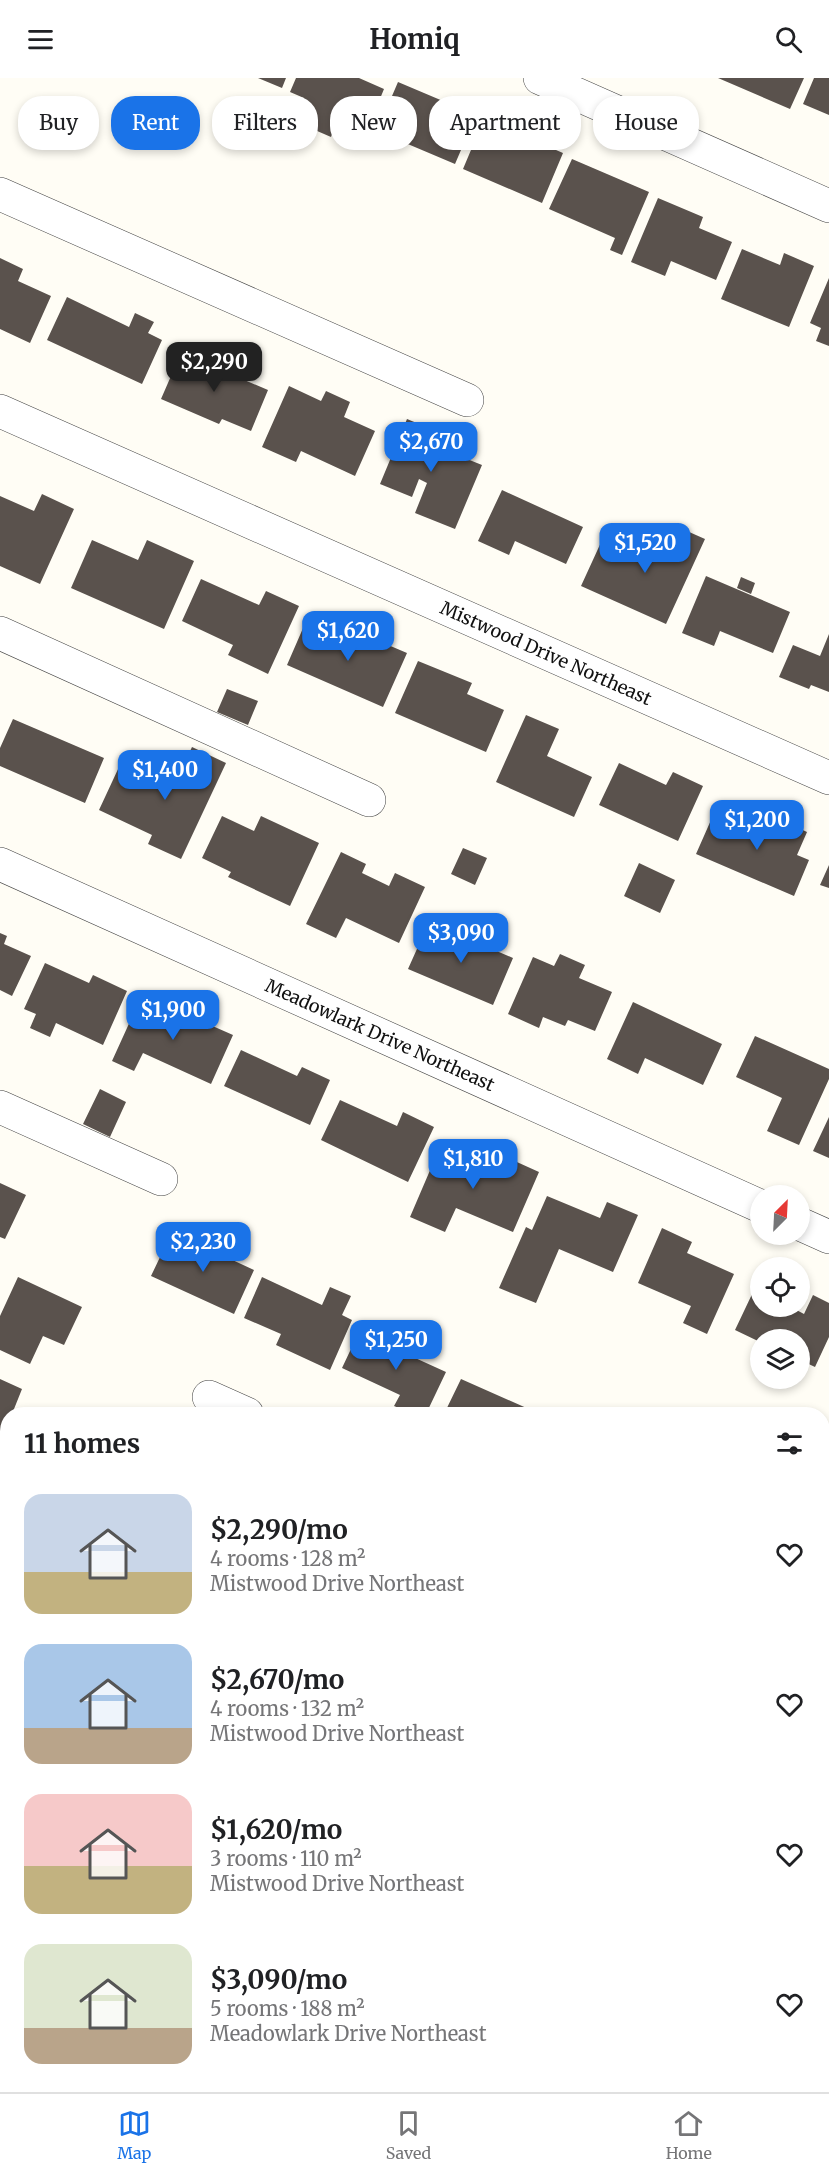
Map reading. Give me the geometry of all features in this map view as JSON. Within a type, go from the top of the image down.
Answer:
[{"type":"street","points":[[540,78],[829,206]]},
{"type":"street","points":[[0,194],[467,400]]},
{"type":"street","name":"Mistwood Drive Northeast","points":[[0,411],[829,778]]},
{"type":"street","points":[[0,633],[369,800]]},
{"type":"street","name":"Meadowlark Drive Northeast","points":[[0,864],[750,1202]]},
{"type":"street","points":[[0,1107],[160,1179]]},
{"type":"street","points":[[810,1228],[829,1237]]},
{"type":"street","points":[[209,1397],[231,1407]]},
{"type":"building","points":[[258,78],[286,78],[282,88]]},
{"type":"building","points":[[296,78],[359,78],[384,89],[381,96],[330,96],[330,137],[318,131],[318,96],[299,96],[290,92]]},
{"type":"building","points":[[718,78],[804,78],[790,109]]},
{"type":"building","points":[[814,78],[829,78],[829,115],[803,104]]},
{"type":"building","points":[[398,82],[431,96],[429,96],[429,150],[461,150],[455,164],[417,148],[417,96],[392,96]]},
{"type":"building","points":[[471,150],[556,150],[563,153],[542,203],[463,169]]},
{"type":"building","points":[[572,159],[649,192],[622,255],[610,250],[615,238],[549,209]]},
{"type":"building","points":[[658,198],[703,217],[699,228],[732,242],[716,280],[671,261],[665,276],[631,262]]},
{"type":"building","points":[[742,249],[780,265],[784,253],[814,266],[789,327],[721,299]]},
{"type":"building","points":[[0,258],[23,269],[18,281],[51,296],[30,343],[0,329]]},
{"type":"building","points":[[829,278],[829,346],[816,341],[821,328],[810,323]]},
{"type":"building","points":[[67,297],[129,327],[135,313],[154,322],[148,333],[162,340],[142,384],[47,340]]},
{"type":"building","points":[[181,353],[268,390],[251,431],[222,419],[219,424],[161,399]]},
{"type":"building","points":[[289,386],[321,401],[326,391],[350,402],[344,417],[375,431],[355,476],[301,451],[296,462],[262,447]]},
{"type":"building","points":[[407,419],[453,438],[447,451],[482,465],[455,529],[415,513],[427,483],[419,479],[412,497],[380,484]]},
{"type":"building","points":[[502,490],[583,527],[566,564],[515,541],[509,555],[478,541]]},
{"type":"building","points":[[42,494],[74,509],[40,584],[0,566],[0,496],[34,511]]},
{"type":"building","points":[[671,524],[705,539],[666,624],[581,586],[603,538],[654,562]]},
{"type":"building","points":[[92,540],[138,560],[147,540],[194,561],[164,629],[71,588]]},
{"type":"building","points":[[706,576],[790,612],[773,653],[720,631],[714,646],[682,633]]},
{"type":"building","points":[[741,577],[755,583],[751,594],[737,588]]},
{"type":"building","points":[[201,579],[259,605],[266,591],[299,606],[268,674],[228,655],[233,645],[182,621]]},
{"type":"building","points":[[307,619],[370,646],[374,639],[407,653],[383,707],[287,665]]},
{"type":"building","points":[[829,634],[829,692],[811,685],[809,689],[779,677],[793,645],[820,656]]},
{"type":"building","points":[[418,661],[472,683],[467,694],[504,710],[486,752],[395,713]]},
{"type":"building","points":[[227,689],[258,701],[248,725],[217,712]]},
{"type":"building","points":[[526,715],[559,729],[547,756],[592,777],[574,817],[496,782]]},
{"type":"building","points":[[13,719],[104,758],[85,803],[0,766],[0,748]]},
{"type":"building","points":[[192,747],[226,763],[181,859],[148,844],[152,835],[99,810],[119,767],[148,780],[153,768],[177,779]]},
{"type":"building","points":[[619,763],[666,785],[673,772],[703,786],[678,841],[599,805]]},
{"type":"building","points":[[715,811],[769,834],[777,818],[807,832],[797,855],[809,860],[794,896],[696,854]]},
{"type":"building","points":[[222,816],[254,831],[261,816],[319,843],[290,906],[228,877],[231,872],[202,858]]},
{"type":"building","points":[[463,848],[487,858],[475,885],[451,874]]},
{"type":"building","points":[[341,852],[366,864],[362,873],[389,886],[395,873],[425,887],[399,943],[346,918],[336,938],[306,924]]},
{"type":"building","points":[[639,863],[675,880],[660,913],[624,896]]},
{"type":"building","points":[[829,865],[829,888],[820,885]]},
{"type":"building","points":[[429,922],[513,958],[493,1005],[408,969]]},
{"type":"building","points":[[0,933],[7,936],[4,944],[31,956],[12,996],[0,990]]},
{"type":"building","points":[[560,954],[585,965],[579,978],[612,992],[595,1031],[568,1020],[565,1026],[543,1017],[539,1028],[508,1014],[533,957],[554,966]]},
{"type":"building","points":[[45,963],[89,983],[93,975],[127,991],[103,1045],[56,1023],[50,1037],[30,1028],[36,1014],[24,1009]]},
{"type":"building","points":[[142,995],[233,1035],[211,1084],[143,1053],[134,1071],[112,1061]]},
{"type":"building","points":[[633,1002],[722,1044],[703,1085],[645,1058],[638,1074],[607,1059]]},
{"type":"building","points":[[755,1036],[829,1069],[829,1079],[799,1145],[767,1131],[782,1098],[736,1077]]},
{"type":"building","points":[[241,1050],[297,1076],[302,1067],[330,1080],[310,1125],[224,1086]]},
{"type":"building","points":[[100,1089],[126,1102],[110,1137],[83,1124]]},
{"type":"building","points":[[340,1100],[397,1126],[403,1112],[434,1127],[408,1182],[321,1140]]},
{"type":"building","points":[[829,1117],[829,1158],[813,1151]]},
{"type":"building","points":[[443,1140],[483,1157],[477,1169],[499,1178],[508,1158],[539,1172],[513,1232],[456,1208],[445,1232],[410,1217]]},
{"type":"building","points":[[0,1183],[26,1195],[5,1239],[0,1237]]},
{"type":"building","points":[[547,1196],[600,1218],[607,1202],[638,1215],[613,1272],[559,1249],[536,1303],[499,1288],[526,1227],[532,1230]]},
{"type":"building","points":[[662,1228],[692,1242],[687,1253],[734,1274],[707,1334],[683,1323],[691,1306],[638,1283]]},
{"type":"building","points":[[172,1232],[254,1270],[234,1314],[151,1276]]},
{"type":"building","points":[[18,1277],[82,1307],[64,1345],[43,1336],[30,1364],[0,1350],[0,1316]]},
{"type":"building","points":[[262,1277],[322,1305],[330,1287],[351,1296],[342,1315],[352,1320],[330,1370],[276,1345],[281,1334],[244,1318]]},
{"type":"building","points":[[813,1295],[829,1303],[829,1337],[815,1367],[810,1365],[810,1329],[750,1329],[750,1337],[735,1330],[750,1298],[750,1317],[810,1317],[810,1301]]},
{"type":"building","points":[[359,1332],[390,1347],[397,1332],[420,1343],[413,1357],[446,1372],[429,1407],[396,1407],[394,1406],[400,1395],[342,1368]]},
{"type":"building","points":[[0,1379],[22,1389],[15,1407],[0,1407]]},
{"type":"building","points":[[461,1379],[524,1407],[447,1407]]}]
